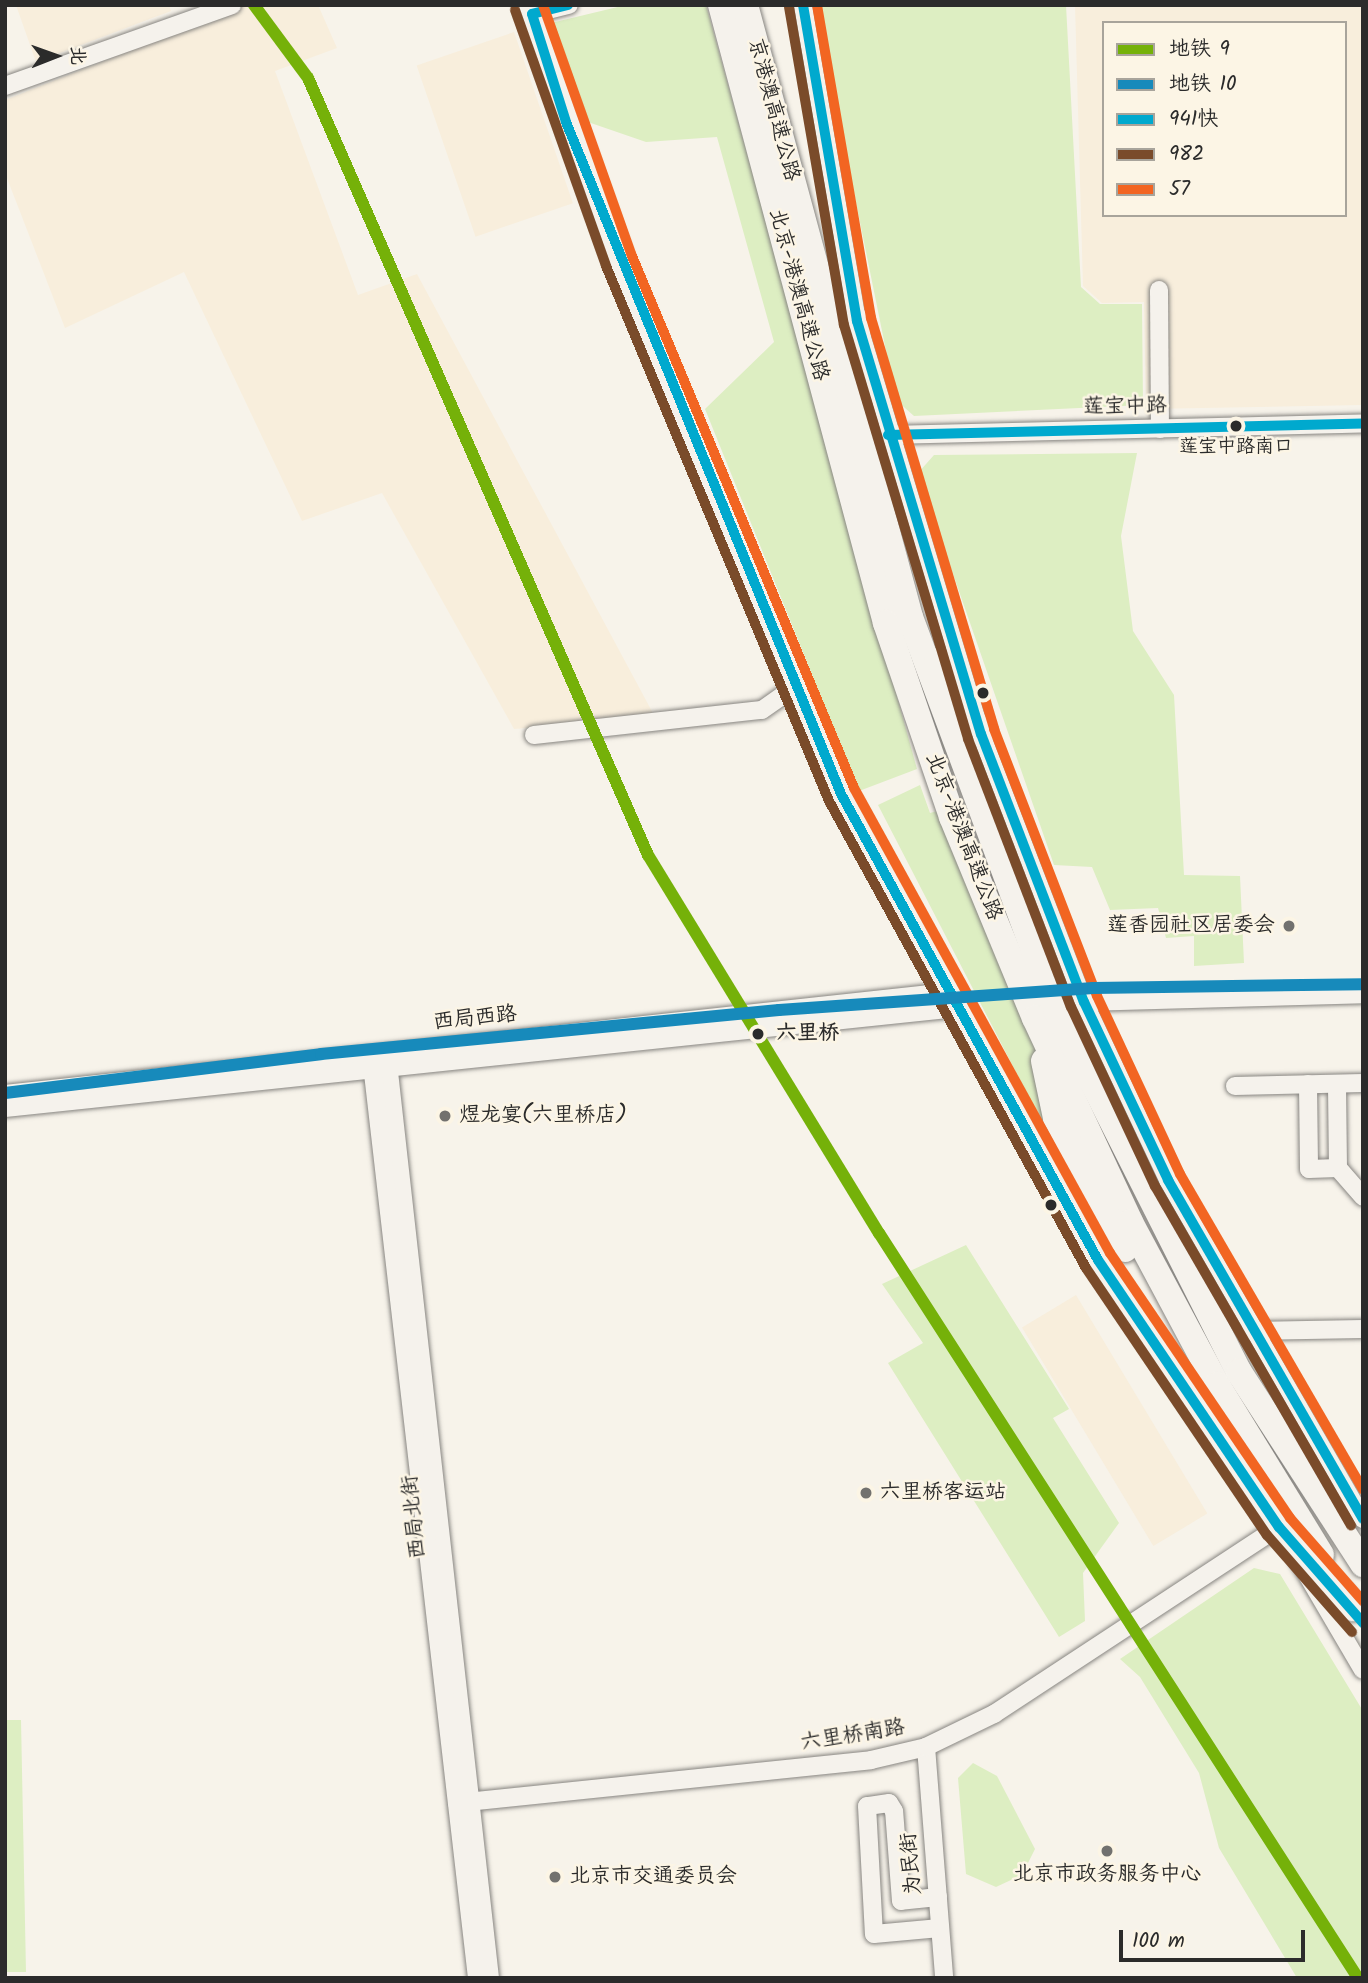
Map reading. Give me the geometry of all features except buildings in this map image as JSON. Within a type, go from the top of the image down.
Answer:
[{"type":"highway","name":"北京-港澳高速公路","points":[[721,5],[886,623],[952,817],[1035,1018],[1130,1222],[1217,1385],[1358,1616]]},
{"type":"highway","name":"京港澳高速公路","points":[[744,5],[910,617],[1056,1010],[1239,1372],[1363,1564]]},
{"type":"highway","points":[[530,10],[620,261],[841,794],[1098,1260],[1279,1527],[1358,1616]]},
{"type":"highway","points":[[857,321],[860,436]]},
{"type":"highway","points":[[910,617],[981,734]]},
{"type":"highway","points":[[1035,1018],[1056,1118],[1202,1410]]},
{"type":"street","points":[[5,86],[232,5]]},
{"type":"street","points":[[530,10],[569,5]]},
{"type":"street","points":[[803,5],[857,321],[888,435],[981,734],[1084,1002],[1168,1180],[1250,1331],[1363,1519]]},
{"type":"street","points":[[1159,290],[1160,429]]},
{"type":"street","name":"莲宝中路","points":[[888,435],[1363,424]]},
{"type":"street","points":[[534,736],[762,709],[796,686]]},
{"type":"street","points":[[1084,1002],[1363,995]]},
{"type":"street","name":"西局西路","points":[[5,1094],[379,1060],[953,1000]]},
{"type":"street","name":"西局西路","points":[[5,1108],[379,1060]]},
{"type":"street","name":"西局北街","points":[[379,1060],[463,1803],[477,1978]]},
{"type":"street","points":[[1235,1086],[1363,1083]]},
{"type":"street","points":[[1308,1084],[1309,1169],[1338,1168]]},
{"type":"street","points":[[1337,1084],[1338,1168],[1363,1197]]},
{"type":"street","points":[[1250,1331],[1363,1329]]},
{"type":"street","points":[[1279,1527],[1363,1670]]},
{"type":"street","name":"六里桥南路","points":[[463,1803],[871,1760],[926,1747],[994,1714],[1279,1527]]},
{"type":"street","name":"为民街","points":[[926,1747],[944,1978]]},
{"type":"street","name":"西局北街","points":[[463,1803],[490,1978]]},
{"type":"street","points":[[903,1931],[894,1811],[889,1803],[867,1806],[874,1934],[940,1928]]},
{"type":"street","points":[[901,1900],[938,1897]]},
{"type":"shaded area","points":[[16,5],[169,5],[171,11],[36,62]]},
{"type":"shaded area","points":[[246,5],[318,5],[337,48],[275,71],[358,295],[417,274],[655,717],[514,729],[382,493],[302,521],[184,272],[65,328],[5,173],[5,100]]},
{"type":"shaded area","points":[[1075,5],[1363,5],[1363,405],[1146,409],[1144,302],[1102,303],[1083,286]]},
{"type":"shaded area","points":[[514,32],[573,203],[476,237],[417,66]]},
{"type":"shaded area","points":[[1076,1295],[1207,1514],[1153,1546],[1022,1327]]},
{"type":"green space","points":[[626,5],[706,5],[917,769],[859,791],[705,409],[774,342],[717,137],[646,142],[585,121],[551,23]]},
{"type":"green space","points":[[816,5],[1066,5],[1081,287],[1100,304],[1142,304],[1143,405],[914,416],[896,400]]},
{"type":"green space","points":[[1137,453],[1121,536],[1133,631],[1174,695],[1184,875],[1240,876],[1244,963],[1194,966],[1194,936],[1166,938],[1158,908],[1110,910],[1092,867],[1054,865],[918,473],[934,455]]},
{"type":"green space","points":[[920,785],[930,813],[944,809],[1035,1047],[1055,1127],[1048,1134],[878,805]]},
{"type":"green space","points":[[966,1245],[1069,1409],[1053,1418],[1119,1523],[1083,1573],[1085,1621],[1059,1637],[888,1363],[923,1343],[882,1284]]},
{"type":"green space","points":[[1254,1568],[1280,1574],[1363,1711],[1363,1978],[1297,1978],[1219,1848],[1199,1773],[1140,1677],[1120,1659]]},
{"type":"green space","points":[[5,1720],[21,1720],[26,1972],[5,1972]]},
{"type":"green space","points":[[973,1763],[997,1776],[1035,1849],[1022,1875],[996,1887],[966,1874],[958,1778]]},
{"type":"metro line","name":"9","points":[[254,5],[308,78],[648,855],[879,1233],[1358,1978]]},
{"type":"metro line","name":"10","points":[[5,1093],[321,1054],[779,1010],[1093,988],[1363,984]]},
{"type":"transit line","name":"57","points":[[543,5],[632,256],[854,788],[1110,1253],[1290,1518],[1363,1601]]},
{"type":"transit line","name":"941快","points":[[568,5],[532,14],[566,122],[841,794],[1098,1260],[1279,1527],[1363,1623]]},
{"type":"transit line","name":"941快","points":[[803,5],[857,321],[981,734],[1084,1002],[1168,1180],[1363,1519]]},
{"type":"transit line","name":"57","points":[[817,5],[871,318],[994,729],[1097,996],[1180,1174],[1363,1490]]},
{"type":"transit line","name":"982","points":[[789,7],[844,325],[968,739],[1071,1007],[1155,1186],[1351,1526]]},
{"type":"transit line","name":"982","points":[[515,10],[606,266],[829,801],[1086,1268],[1267,1535],[1352,1632]]},
{"type":"transit line","name":"941快","points":[[888,435],[1363,423]]},
{"type":"place","name":"莲宝中路南口","points":[[1236,426]]},
{"type":"place","name":"莲香园社区居委会","points":[[1289,926]]},
{"type":"place","name":"六里桥","points":[[758,1034]]},
{"type":"place","name":"煜龙宴(六里桥店)","points":[[445,1116]]},
{"type":"place","name":"六里桥客运站","points":[[866,1493]]},
{"type":"place","name":"北京市政务服务中心","points":[[1107,1851]]},
{"type":"place","name":"北京市交通委员会","points":[[555,1877]]}]
